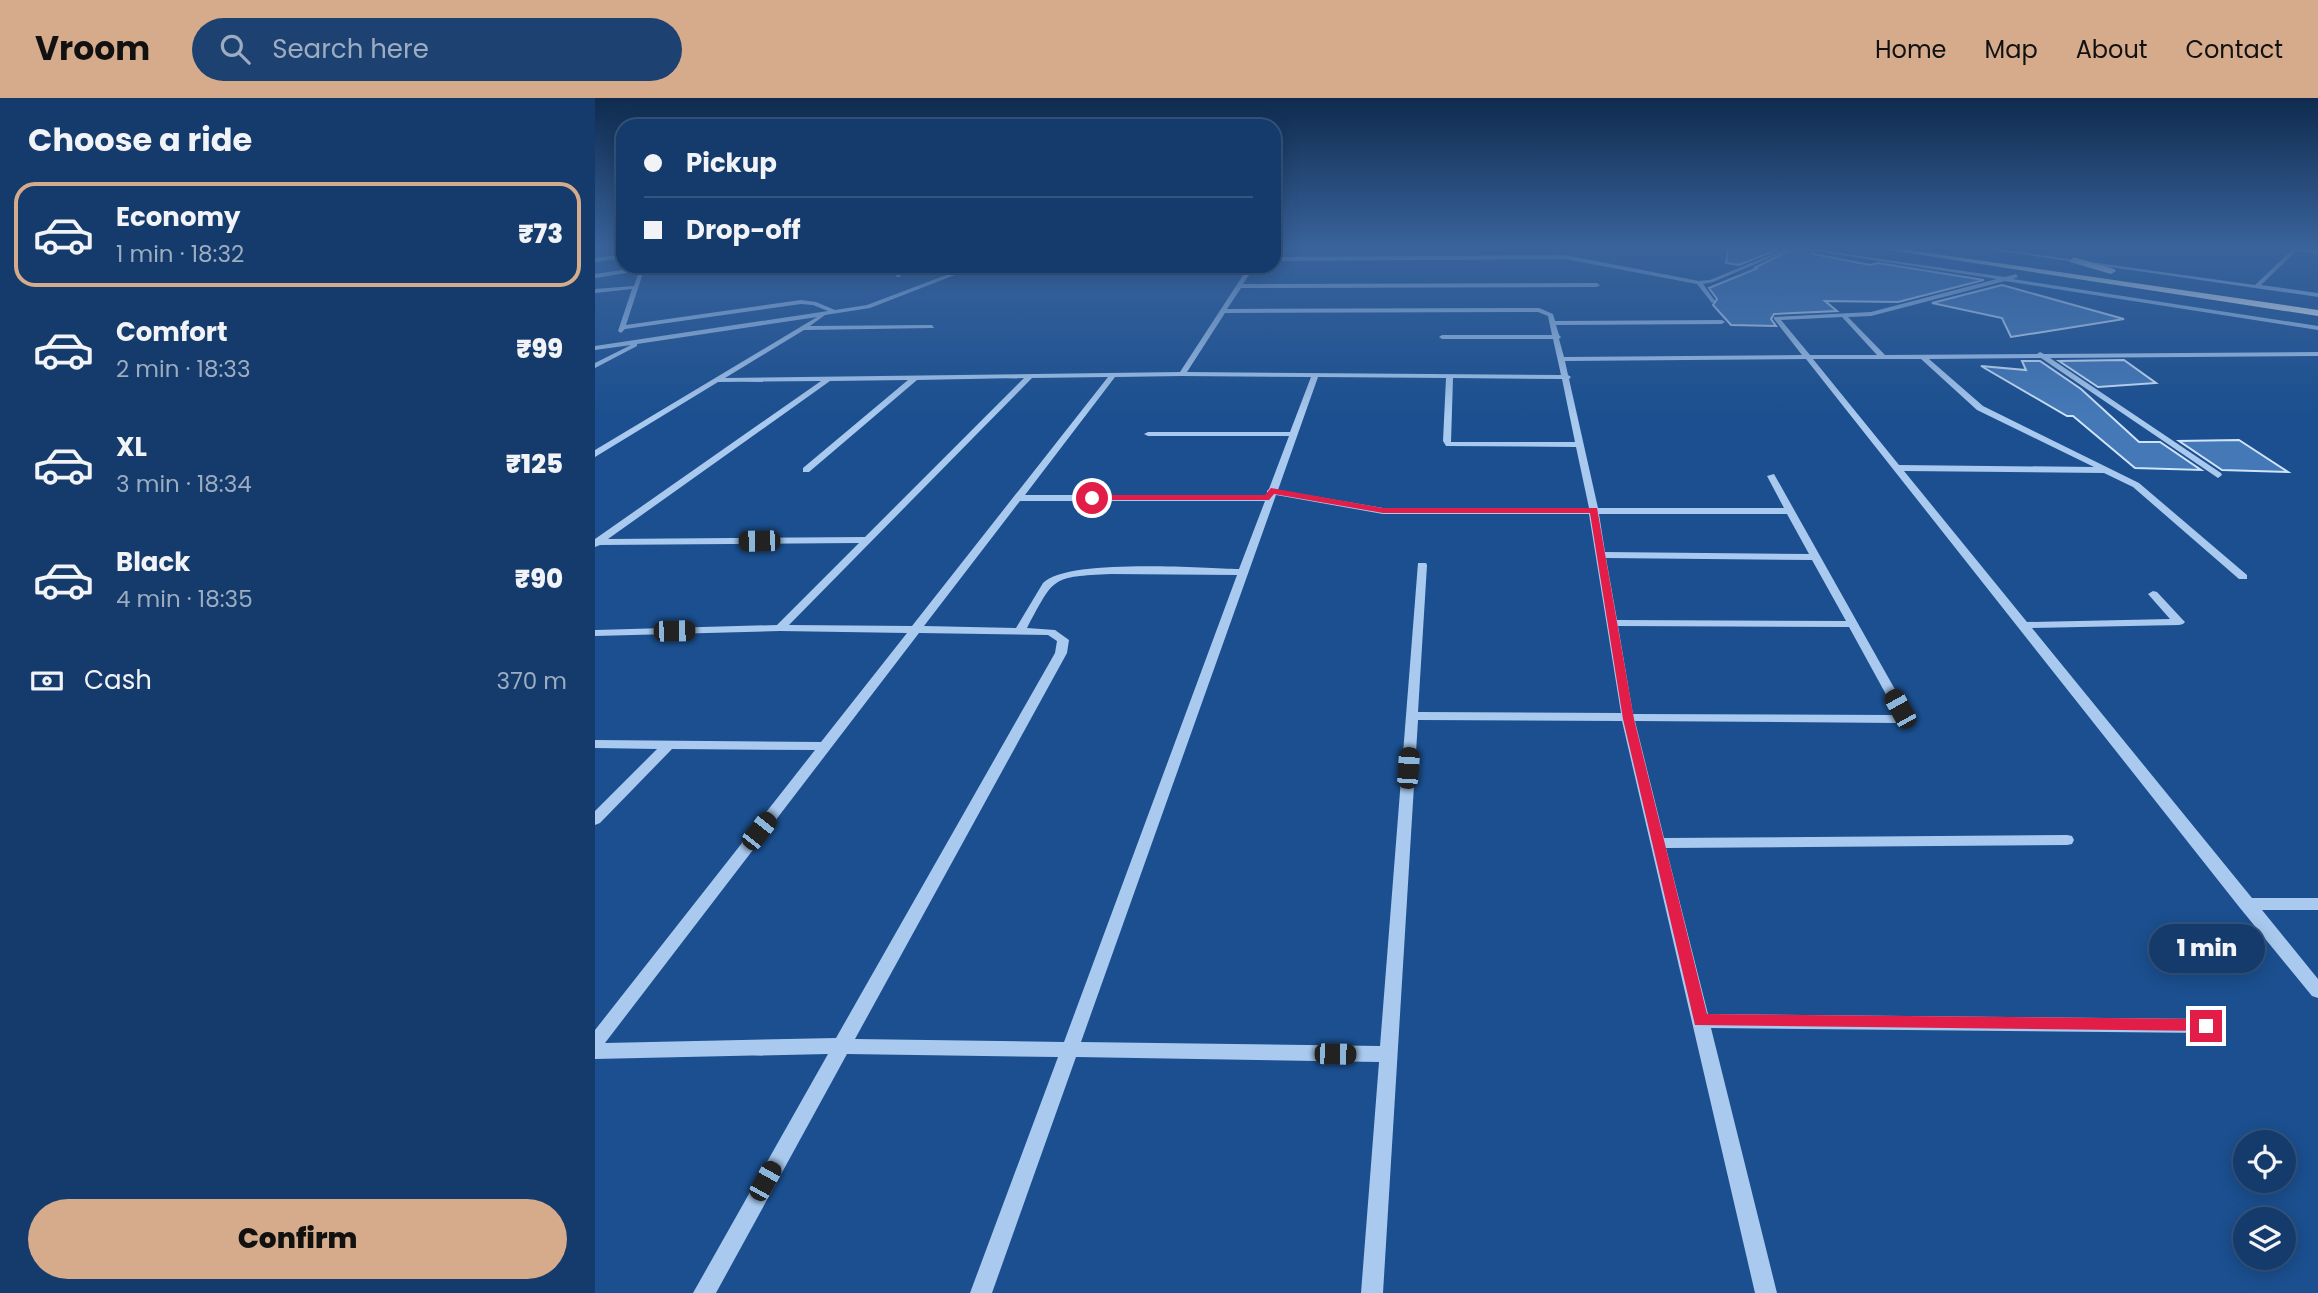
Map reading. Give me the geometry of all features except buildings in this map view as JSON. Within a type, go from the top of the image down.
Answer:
[{"type":"highway","points":[[2263,305],[2318,313]]},
{"type":"street","points":[[613,345],[623,327],[630,305]]},
{"type":"street","points":[[623,327],[781,305]]},
{"type":"street","points":[[817,305],[831,312]]},
{"type":"street","points":[[595,348],[874,305]]},
{"type":"street","points":[[1182,374],[1227,305]]},
{"type":"street","points":[[1387,310],[1388,305]]},
{"type":"street","points":[[1463,305],[1463,310]]},
{"type":"street","points":[[1908,305],[1882,312],[1844,316],[1776,318],[2318,991]]},
{"type":"street","points":[[2176,305],[2318,325]]},
{"type":"street","points":[[2194,305],[2318,325]]},
{"type":"street","points":[[842,328],[868,307]]},
{"type":"street","points":[[1223,311],[1544,310],[1550,313],[1563,359],[1594,510],[1628,719],[1766,1293]]},
{"type":"street","points":[[595,454],[831,312]]},
{"type":"street","points":[[1844,316],[1883,357]]},
{"type":"street","points":[[1553,323],[1722,322]]},
{"type":"street","points":[[802,328],[932,327]]},
{"type":"street","points":[[1441,337],[1557,337]]},
{"type":"street","points":[[595,366],[646,340]]},
{"type":"street","points":[[2040,354],[2218,475]]},
{"type":"street","points":[[1563,359],[2318,354]]},
{"type":"street","points":[[1922,356],[1980,408],[2136,485],[2243,576]]},
{"type":"street","points":[[717,380],[1182,374],[1567,377]]},
{"type":"street","points":[[595,1043],[1113,375]]},
{"type":"street","points":[[981,1293],[1315,375]]},
{"type":"street","points":[[806,470],[916,376]]},
{"type":"street","points":[[780,628],[1030,376]]},
{"type":"street","points":[[1450,376],[1448,444],[1581,445]]},
{"type":"street","points":[[596,543],[831,377]]},
{"type":"street","points":[[1147,434],[1292,434]]},
{"type":"street","points":[[1895,468],[2106,470]]},
{"type":"street","points":[[1411,716],[1628,719],[1901,717],[1900,709],[1771,476]]},
{"type":"street","points":[[1017,498],[1270,494],[1383,511],[1790,511]]},
{"type":"street","points":[[596,543],[867,540]]},
{"type":"street","points":[[1601,555],[1815,557]]},
{"type":"street","points":[[1372,1293],[1422,565]]},
{"type":"street","points":[[1020,631],[1049,583],[1060,576],[1092,572],[1242,572]]},
{"type":"street","points":[[2022,625],[2179,622],[2154,594]]},
{"type":"street","points":[[1612,623],[1853,624]]},
{"type":"street","points":[[595,633],[780,628],[1020,631],[1059,635],[1063,640],[1061,653],[703,1293]]},
{"type":"street","points":[[595,744],[825,746]]},
{"type":"street","points":[[595,820],[668,745]]},
{"type":"street","points":[[1658,843],[2067,840]]},
{"type":"street","points":[[2246,904],[2318,904]]},
{"type":"street","points":[[1700,1021],[2206,1026]]},
{"type":"street","points":[[595,1051],[840,1046],[1388,1054]]},
{"type":"route","points":[[1092,498],[1269,498],[1271,491],[1383,511],[1594,510],[1628,719],[1700,1021],[2206,1026]]}]
